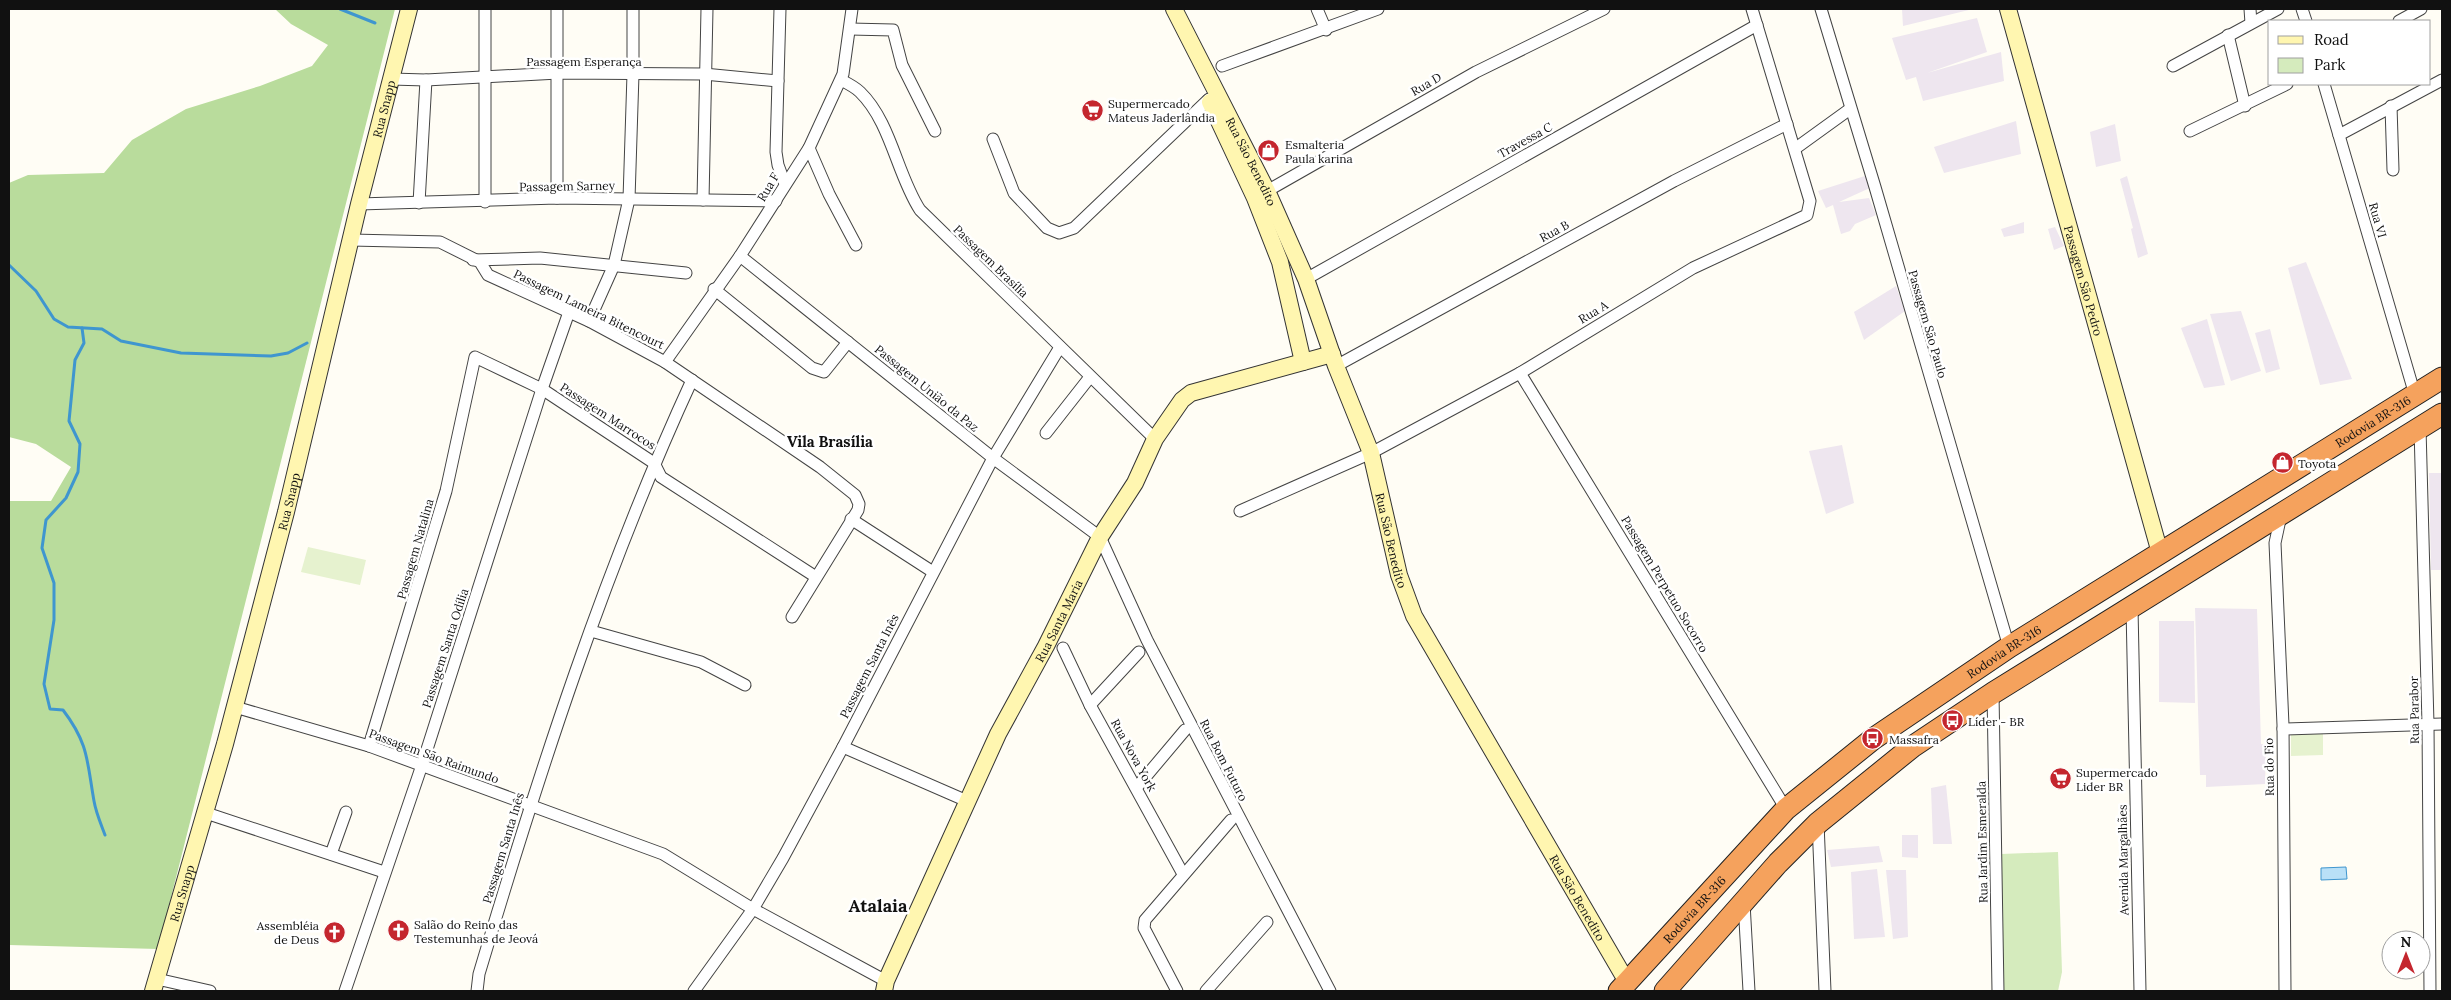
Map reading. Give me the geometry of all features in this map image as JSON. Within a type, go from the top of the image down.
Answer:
[{"type":"highway","name":"Rodovia BR-316","points":[[1623,987],[1786,809],[1873,739],[2009,647],[2442,378]]},
{"type":"highway","points":[[2274,519],[2268,501],[2271,495],[2362,438],[2386,413]]},
{"type":"highway","points":[[1665,991],[1744,901],[1818,823],[1912,747],[1993,693],[2442,414]]},
{"type":"highway","points":[[2155,594],[2175,568],[2232,531],[2234,524],[2231,508]]},
{"type":"street","name":"Rua Snapp","points":[[155,985],[206,813],[286,512],[359,204],[408,9]]},
{"type":"street","points":[[485,9],[485,202]]},
{"type":"street","points":[[557,9],[557,198]]},
{"type":"street","points":[[589,321],[614,265],[629,199],[633,9]]},
{"type":"street","points":[[703,200],[704,74],[707,9]]},
{"type":"street","points":[[780,9],[776,152],[778,165],[785,184]]},
{"type":"street","name":"Rua F","points":[[665,362],[714,289],[740,256],[810,148],[840,80],[852,9]]},
{"type":"street","points":[[1317,9],[1326,30]]},
{"type":"street","points":[[1222,66],[1326,30],[1378,9]]},
{"type":"street","name":"Rua D","points":[[1267,192],[1476,72],[1604,9]]},
{"type":"street","name":"Rua A","points":[[1240,511],[1371,453],[1520,372],[1693,268],[1807,214],[1811,205],[1796,148],[1752,9]]},
{"type":"street","name":"Passagem São Paulo","points":[[1820,9],[1875,187],[2009,647]]},
{"type":"street","name":"Passagem São Pedro","points":[[2008,9],[2160,553]]},
{"type":"street","points":[[2250,9],[2251,23]]},
{"type":"street","points":[[2174,66],[2278,9]]},
{"type":"street","points":[[2402,20],[2422,9]]},
{"type":"street","name":"Rua São Benedito","points":[[1174,10],[1267,192],[1306,279],[1334,360],[1371,453],[1399,575],[1414,616],[1623,987]]},
{"type":"street","name":"Travessa C","points":[[1306,279],[1757,24]]},
{"type":"street","points":[[850,29],[892,30],[902,66],[935,131]]},
{"type":"street","points":[[2228,35],[2245,106]]},
{"type":"street","name":"Passagem Esperança","points":[[391,79],[426,80],[558,74],[704,74],[778,81]]},
{"type":"street","name":"Rua São Benedito","points":[[1206,75],[1209,99],[1256,198],[1280,262],[1303,362]]},
{"type":"street","points":[[420,204],[426,80]]},
{"type":"street","name":"Passagem Brasília","points":[[840,80],[860,92],[876,115],[911,196],[920,210],[1155,439]]},
{"type":"street","points":[[2339,135],[2442,80]]},
{"type":"street","points":[[2190,130],[2245,106],[2285,85]]},
{"type":"street","name":"Rua VI","points":[[2324,85],[2415,395]]},
{"type":"street","points":[[993,139],[1014,193],[1047,228],[1059,233],[1074,228],[1209,99]]},
{"type":"street","points":[[2391,106],[2394,170]]},
{"type":"street","points":[[1796,148],[1850,109]]},
{"type":"street","name":"Rua B","points":[[1334,360],[1674,181],[1787,124]]},
{"type":"street","points":[[810,148],[829,194],[856,245]]},
{"type":"street","name":"Passagem Sarney","points":[[359,204],[420,204],[557,198],[776,201]]},
{"type":"street","name":"Passagem Lameira Bitencourt","points":[[352,240],[440,242],[472,260],[480,262],[488,275],[589,321],[665,362],[820,467],[855,495],[859,504],[854,515]]},
{"type":"street","name":"Passagem União da Paz","points":[[740,256],[993,458],[1100,537]]},
{"type":"street","name":"Passagem Lameira Bitencourt","points":[[472,260],[540,258],[686,273]]},
{"type":"street","points":[[714,289],[812,368],[824,372],[848,342]]},
{"type":"street","name":"Passagem Santa Odília","points":[[345,991],[384,872],[422,766],[542,389],[569,312]]},
{"type":"street","name":"Passagem Santa Inês","points":[[694,991],[753,908],[844,747],[993,458],[1060,347]]},
{"type":"street","name":"Passagem Marrocos","points":[[475,357],[542,389],[654,463],[661,476],[816,577]]},
{"type":"street","name":"Passagem Natalina","points":[[370,746],[446,491],[475,357]]},
{"type":"street","name":"Rua Santa Maria","points":[[885,986],[998,734],[1046,646],[1100,537],[1135,483],[1155,439],[1182,400],[1190,394],[1303,362],[1334,360]]},
{"type":"street","name":"Passagem Perpetuo Socorro","points":[[1520,372],[1786,809]]},
{"type":"street","points":[[1046,433],[1090,377]]},
{"type":"street","name":"Passagem Santa Inês","points":[[476,991],[479,974],[531,804],[591,631],[654,463],[692,380]]},
{"type":"street","name":"Rua Parabor","points":[[2420,428],[2428,724],[2430,991]]},
{"type":"street","points":[[792,617],[854,515],[933,572]]},
{"type":"street","name":"Rua do Fio","points":[[2274,519],[2283,729],[2285,991]]},
{"type":"street","name":"Rua do Fio","points":[[2274,519],[2275,543]]},
{"type":"street","name":"Rua Bom Futuro","points":[[1100,537],[1152,648],[1330,991]]},
{"type":"street","name":"Avenida Margalhães","points":[[2132,608],[2140,991]]},
{"type":"street","points":[[591,631],[702,662],[746,685]]},
{"type":"street","name":"Rua Nova York","points":[[1063,648],[1090,705],[1137,787],[1183,874]]},
{"type":"street","points":[[1090,705],[1139,652]]},
{"type":"street","name":"Rua Jardim Esmeralda","points":[[1993,693],[1998,991]]},
{"type":"street","name":"Passagem São Raimundo","points":[[235,708],[370,746],[663,854],[885,986]]},
{"type":"street","points":[[2283,729],[2442,724]]},
{"type":"street","points":[[1137,787],[1185,730]]},
{"type":"street","points":[[844,747],[967,801]]},
{"type":"street","points":[[331,854],[346,812]]},
{"type":"street","points":[[206,813],[384,872]]},
{"type":"street","points":[[1177,991],[1144,928],[1145,920],[1231,820]]},
{"type":"street","points":[[1818,823],[1825,991]]},
{"type":"street","points":[[1744,901],[1749,991]]},
{"type":"street","points":[[1206,991],[1267,922]]},
{"type":"street","points":[[155,985],[210,991]]},
{"type":"shaded area","points":[[1902,9],[1973,9],[1903,26]]},
{"type":"shaded area","points":[[1977,18],[1987,52],[1927,73],[2001,52],[2004,81],[1923,101],[1916,77],[1906,80],[1892,38]]},
{"type":"shaded area","points":[[2016,121],[2021,154],[1944,173],[1934,147]]},
{"type":"shaded area","points":[[2115,124],[2121,161],[2096,167],[2090,132]]},
{"type":"shaded area","points":[[1868,175],[1872,187],[1839,202],[1869,198],[1876,215],[1855,224],[1850,231],[1841,234],[1833,205],[1826,208],[1818,191]]},
{"type":"shaded area","points":[[2127,176],[2148,254],[2138,258],[2131,229],[2133,228],[2120,179]]},
{"type":"shaded area","points":[[2024,222],[2024,233],[2004,237],[2001,229]]},
{"type":"shaded area","points":[[2055,227],[2064,246],[2054,250],[2048,229]]},
{"type":"shaded area","points":[[2306,262],[2352,379],[2320,385],[2288,268]]},
{"type":"shaded area","points":[[1896,286],[1905,311],[1864,340],[1854,312]]},
{"type":"shaded area","points":[[2241,311],[2261,371],[2231,381],[2210,314]]},
{"type":"shaded area","points":[[2207,319],[2225,385],[2204,388],[2181,328]]},
{"type":"shaded area","points":[[2270,329],[2280,369],[2266,373],[2255,333]]},
{"type":"shaded area","points":[[1842,445],[1854,503],[1826,514],[1809,451]]},
{"type":"shaded area","points":[[2429,473],[2442,473],[2442,570],[2431,570]]},
{"type":"shaded area","points":[[2195,608],[2257,609],[2261,744],[2266,745],[2265,784],[2206,787],[2206,775],[2200,775]]},
{"type":"shaded area","points":[[2159,621],[2194,621],[2195,703],[2159,702]]},
{"type":"shaded area","points":[[1946,785],[1952,844],[1933,844],[1931,788]]},
{"type":"shaded area","points":[[1902,835],[1918,835],[1918,858],[1902,857]]},
{"type":"shaded area","points":[[1879,846],[1883,862],[1831,867],[1827,850]]},
{"type":"shaded area","points":[[1877,869],[1885,937],[1854,939],[1851,872]]},
{"type":"shaded area","points":[[1886,870],[1906,870],[1908,937],[1893,939]]},
{"type":"green space","points":[[275,9],[395,9],[158,949],[9,945],[9,501],[51,501],[71,467],[36,444],[9,437],[9,183],[28,175],[104,173],[132,140],[186,109],[260,86],[312,66],[328,45],[291,24]]},
{"type":"green space","points":[[308,547],[366,560],[360,585],[301,572]]},
{"type":"green space","points":[[2323,732],[2323,755],[2291,756],[2291,733]]},
{"type":"green space","points":[[2058,852],[2062,972],[2058,991],[2002,991],[2001,854]]},
{"type":"water","points":[[2346,867],[2347,879],[2321,880],[2321,868]]},
{"type":"waterway","points":[[340,9],[375,23]]},
{"type":"waterway","points":[[9,265],[36,291],[54,319],[68,327],[102,329],[121,341],[181,353],[271,356],[288,353],[307,343]]},
{"type":"waterway","points":[[82,328],[84,343],[75,360],[69,421],[80,444],[78,472],[66,498],[46,520],[42,548],[54,583],[54,620],[44,684],[50,709],[63,710],[78,733],[86,754],[95,805],[105,835]]},
{"type":"place","name":"Supermercado Mateus Jaderlândia","points":[[1092,110]]},
{"type":"place","name":"Esmalteria Paula karina","points":[[1269,151]]},
{"type":"place","name":"Toyota","points":[[2282,463]]},
{"type":"place","name":"Líder - BR","points":[[1952,721]]},
{"type":"place","name":"Massafra","points":[[1873,739]]},
{"type":"place","name":"Supermercado Lider BR","points":[[2060,779]]},
{"type":"place","name":"Salão do Reino das Testemunhas de Jeová","points":[[398,931]]},
{"type":"place","name":"Assembléia de Deus","points":[[335,932]]},
{"type":"district","name":"Vila Brasília","points":[[830,441]]},
{"type":"district","name":"Atalaia","points":[[878,905]]}]
